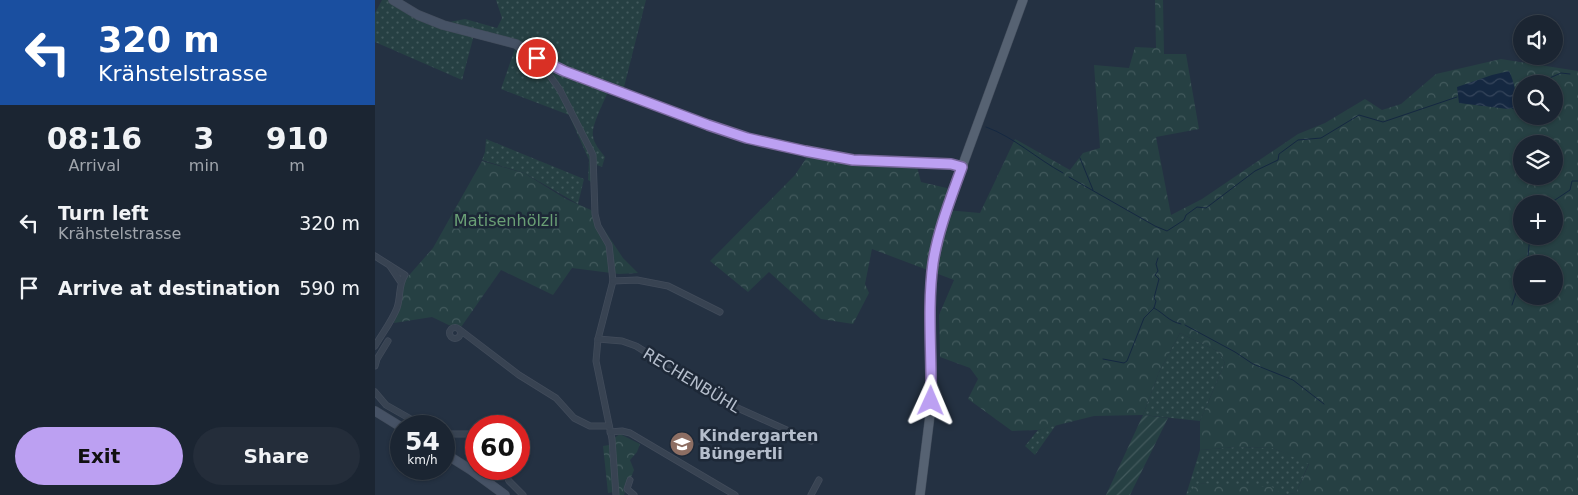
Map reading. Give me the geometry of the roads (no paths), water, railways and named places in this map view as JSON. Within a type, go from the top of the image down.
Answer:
[{"type":"main road","points":[[393,0],[418,15],[443,25],[516,44],[537,58],[564,71],[747,138],[853,160],[951,164],[962,167]]},
{"type":"main road","points":[[920,495],[930,415],[930,303],[934,261],[942,227],[962,167],[1023,0]]},
{"type":"main road","points":[[375,411],[390,420]]},
{"type":"main road","points":[[485,480],[505,495]]},
{"type":"street","points":[[537,58],[560,90],[593,159],[595,214],[598,226],[609,245],[613,281],[598,339],[596,361],[610,429],[617,495]]},
{"type":"street","points":[[375,256],[405,275],[400,282],[397,310],[375,346]]},
{"type":"street","points":[[613,281],[637,280],[668,286],[720,312]]},
{"type":"street","points":[[460,330],[519,375],[556,398],[574,418],[590,426],[630,433],[735,495]]},
{"type":"street","name":"RECHENBÜHL","points":[[598,339],[622,341],[635,346],[731,405],[811,441]]},
{"type":"street","points":[[375,366],[388,341]]},
{"type":"street","points":[[375,392],[386,405],[404,415]]},
{"type":"street","points":[[508,480],[523,495]]},
{"type":"street","points":[[630,480],[627,489],[635,495]]},
{"type":"street","points":[[811,495],[819,480]]},
{"type":"water","points":[[1509,71],[1513,80],[1513,108],[1508,109],[1459,103],[1457,87]]},
{"type":"waterway","points":[[1556,75],[1561,73],[1570,74]]},
{"type":"waterway","points":[[1069,177],[1167,231],[1184,220],[1186,215],[1197,207],[1206,208],[1255,171],[1278,160],[1279,154],[1298,140],[1321,138],[1359,115],[1383,122],[1457,97]]},
{"type":"waterway","points":[[986,127],[1006,136],[1063,173]]},
{"type":"waterway","points":[[1080,158],[1093,190]]},
{"type":"waterway","points":[[1562,195],[1570,190],[1572,181],[1578,181]]},
{"type":"waterway","points":[[1528,255],[1529,245]]},
{"type":"waterway","points":[[1103,359],[1124,363],[1127,361],[1144,318],[1154,308],[1156,301],[1154,298],[1159,279],[1155,275],[1158,271],[1156,264],[1158,258]]},
{"type":"waterway","points":[[1154,308],[1181,324]]},
{"type":"waterway","points":[[1185,325],[1253,364],[1293,380],[1324,404]]},
{"type":"place","name":"Kindergarten Büngertli","points":[[682,444]]},
{"type":"park label","name":"Matisenhölzli","points":[[506,220]]}]
